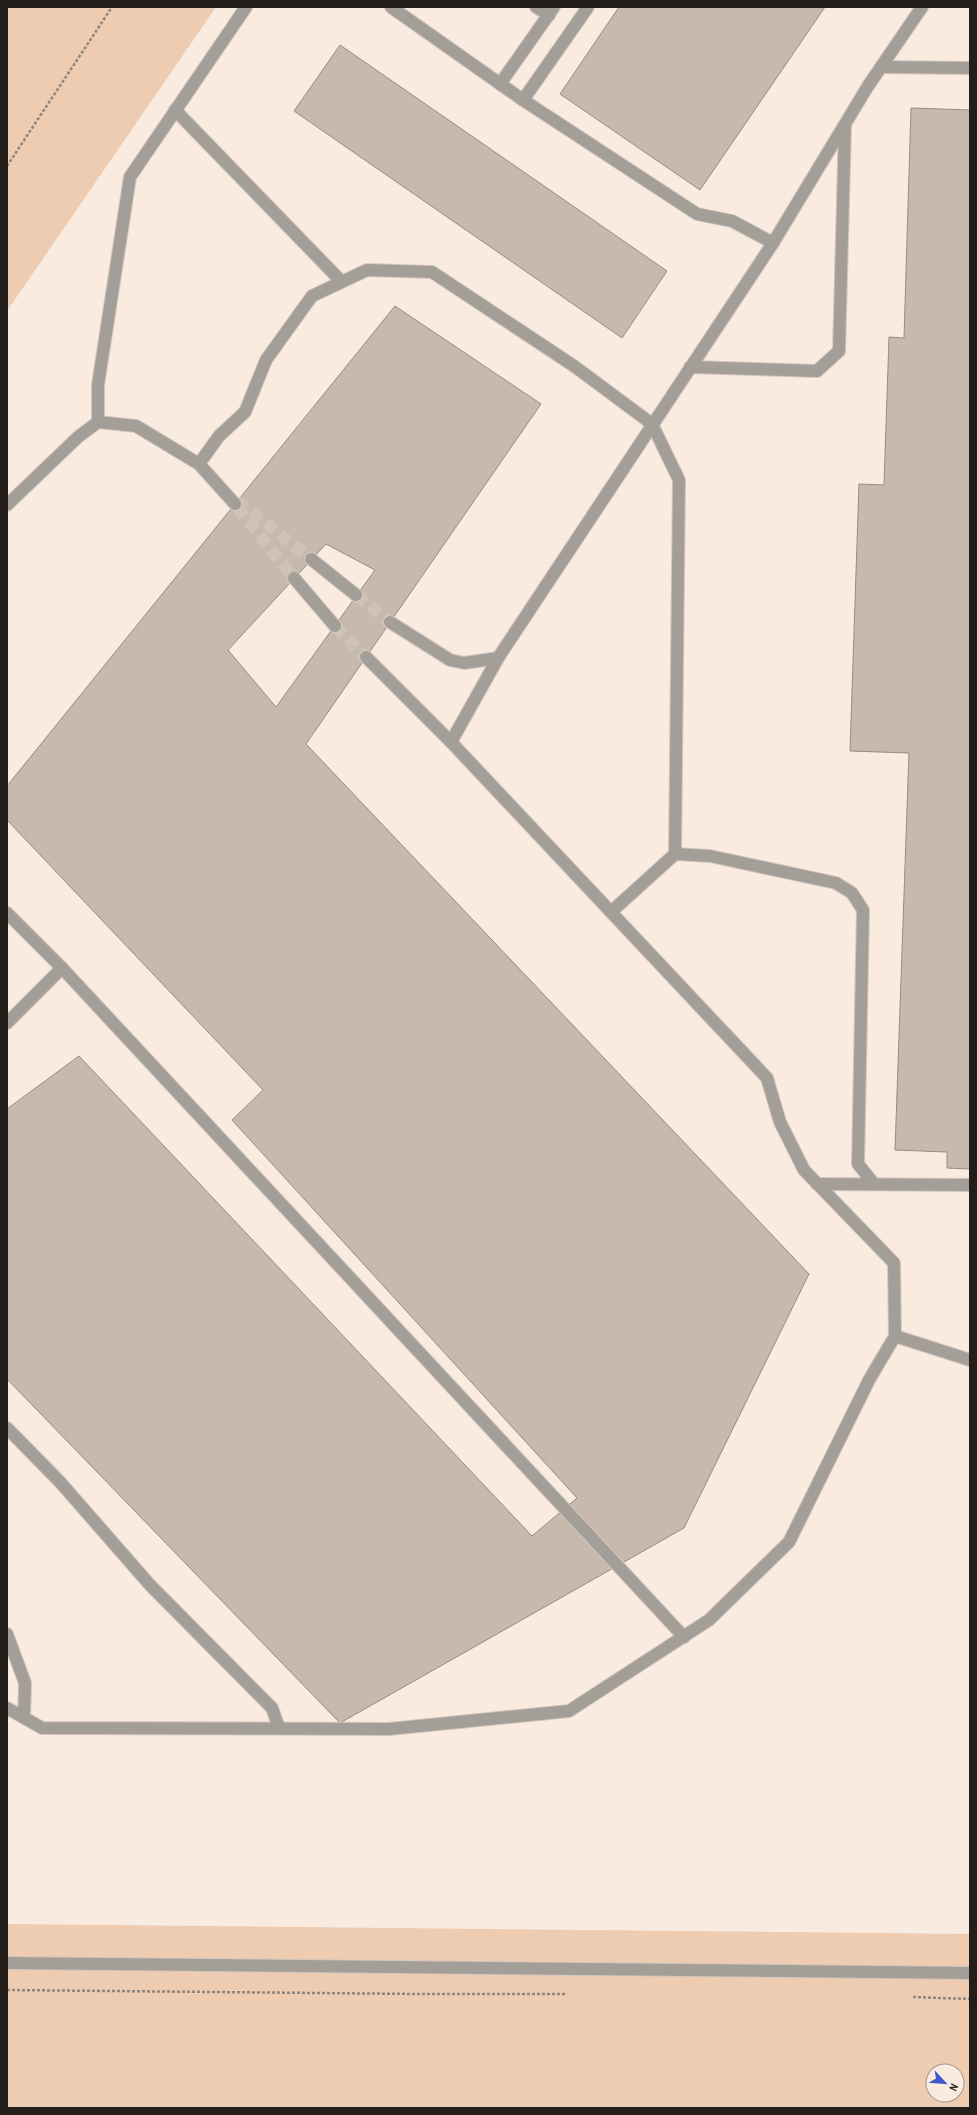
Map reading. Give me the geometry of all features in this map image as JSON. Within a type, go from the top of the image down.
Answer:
[{"type":"street","points":[[98,422],[98,385],[130,176],[246,7]]},
{"type":"street","points":[[391,7],[523,100],[697,214],[732,221],[773,243]]},
{"type":"street","points":[[500,84],[551,11],[536,7]]},
{"type":"street","points":[[523,100],[588,7]]},
{"type":"street","points":[[450,742],[498,658],[773,243],[844,125],[922,7]]},
{"type":"street","points":[[881,67],[970,68]]},
{"type":"street","points":[[175,110],[341,281]]},
{"type":"street","points":[[690,367],[817,371],[839,351],[844,125]]},
{"type":"street","points":[[199,464],[219,436],[245,412],[266,360],[312,296],[367,270],[432,272],[574,366],[652,424],[679,480],[675,854]]},
{"type":"street","points":[[7,505],[78,437],[98,422],[136,426],[199,464],[236,502]]},
{"type":"street","points":[[311,559],[356,595]]},
{"type":"street","points":[[294,578],[335,626]]},
{"type":"street","points":[[390,622],[450,660],[464,663],[498,658]]},
{"type":"street","points":[[7,1708],[42,1728],[389,1728],[569,1711],[709,1620],[789,1542],[869,1380],[895,1336],[894,1263],[804,1170],[780,1122],[767,1078],[450,742],[366,657]]},
{"type":"street","points":[[611,912],[675,854],[710,856],[836,883],[852,893],[862,910],[858,1164],[874,1184]]},
{"type":"street","points":[[7,914],[62,968],[684,1637]]},
{"type":"street","points":[[7,1023],[62,968]]},
{"type":"street","points":[[817,1184],[970,1185]]},
{"type":"street","points":[[895,1336],[970,1360]]},
{"type":"street","points":[[7,1428],[60,1482],[150,1586],[272,1708],[279,1728]]},
{"type":"street","points":[[7,1634],[25,1683],[24,1718]]},
{"type":"street","points":[[7,1963],[970,1973]]},
{"type":"path","points":[[7,166],[112,7]]},
{"type":"path","points":[[7,1990],[570,1994]]},
{"type":"path","points":[[910,1997],[970,1999]]},
{"type":"shaded area","points":[[7,7],[216,7],[7,311]]},
{"type":"shaded area","points":[[7,1924],[970,1934],[970,2108],[7,2108]]},
{"type":"building","points":[[619,7],[825,7],[700,190],[560,94]]},
{"type":"building","points":[[340,45],[667,271],[622,338],[294,111]]},
{"type":"building","points":[[911,108],[970,110],[970,1169],[947,1168],[947,1152],[895,1150],[909,753],[850,751],[859,484],[884,485],[889,337],[904,338]]},
{"type":"building","points":[[395,306],[541,404],[306,744],[809,1274],[684,1528],[340,1723],[7,1379],[7,1109],[79,1056],[532,1536],[577,1498],[232,1120],[263,1090],[7,820],[7,786]],"holes":[[[326,544],[375,570],[276,707],[228,650]]]},
{"type":"tunnel","points":[[237,501],[311,559]]},
{"type":"tunnel","points":[[237,507],[294,578]]},
{"type":"tunnel","points":[[356,595],[390,622]]},
{"type":"tunnel","points":[[335,626],[366,657]]}]
